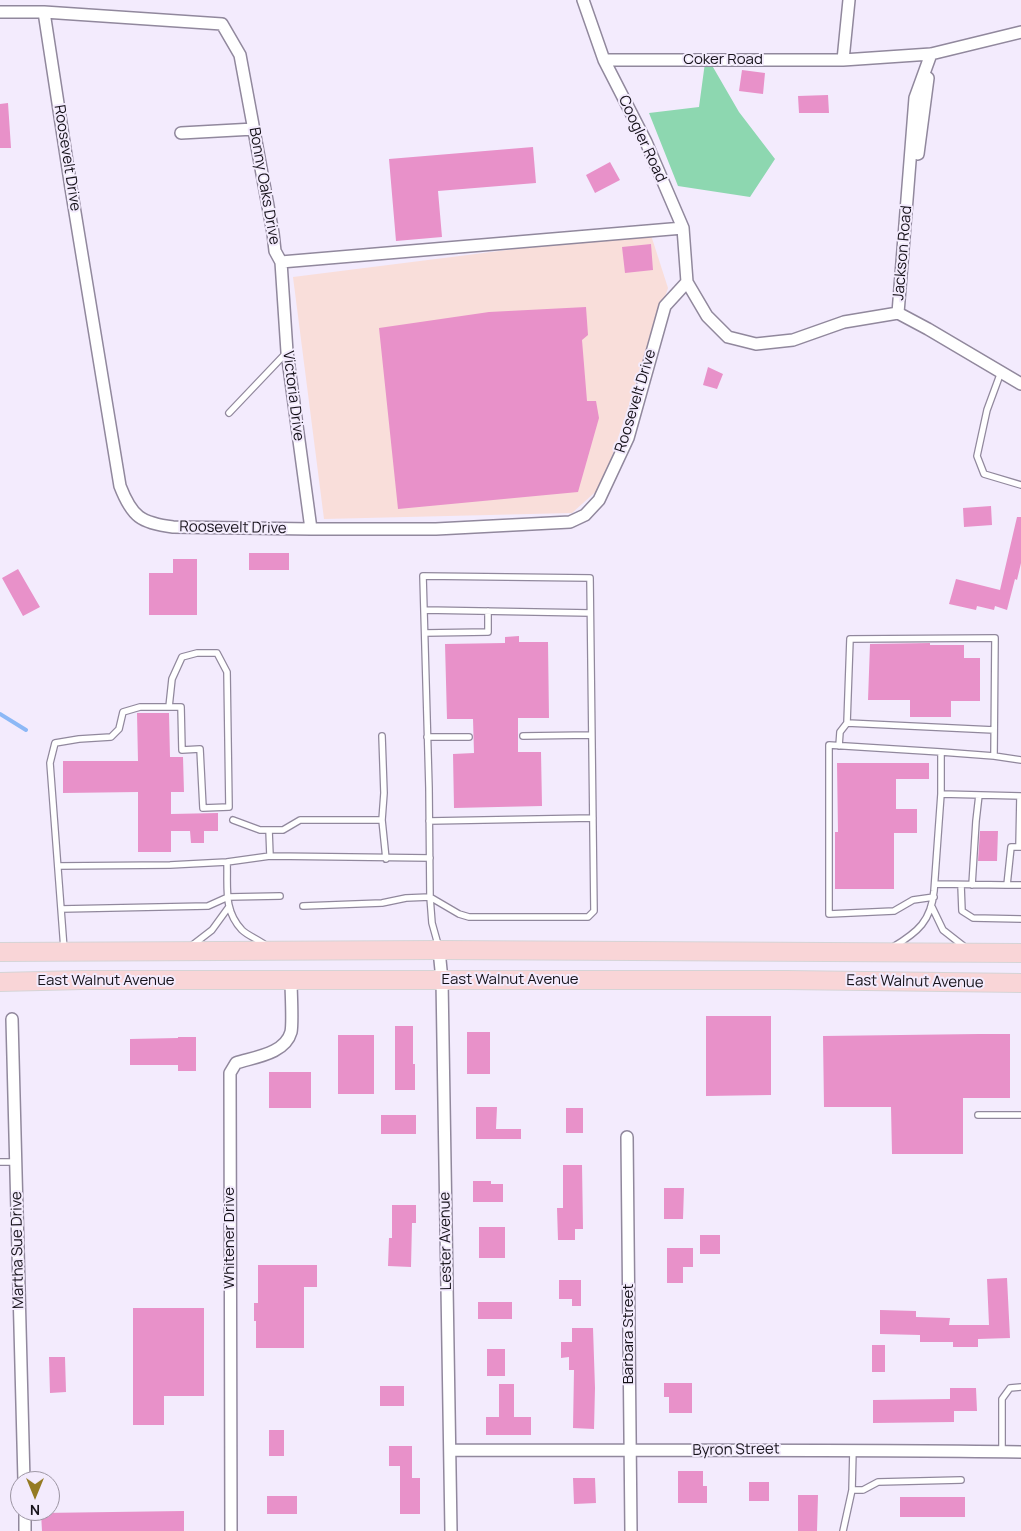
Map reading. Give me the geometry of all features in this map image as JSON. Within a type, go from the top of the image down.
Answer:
[{"type":"main road","name":"East Walnut Avenue","points":[[0,952],[439,950],[1021,952]]},
{"type":"main road","name":"East Walnut Avenue","points":[[0,982],[82,980],[788,980],[1021,983]]},
{"type":"street","name":"Coogler Road","points":[[582,0],[604,60],[646,142],[683,228],[687,282]]},
{"type":"street","points":[[849,0],[843,60],[931,54],[1021,32]]},
{"type":"street","name":"Bonny Oaks Drive","points":[[0,12],[44,12],[222,24],[240,55],[274,233],[275,251],[281,262],[683,228]]},
{"type":"street","name":"Roosevelt Drive","points":[[44,12],[119,477],[126,501],[137,516],[152,524],[173,527],[311,529],[436,528],[570,522],[585,515],[599,500],[628,438],[665,306],[687,282]]},
{"type":"street","name":"Jackson Road","points":[[898,313],[931,54]]},
{"type":"street","name":"Coker Road","points":[[604,60],[843,60]]},
{"type":"street","points":[[181,133],[254,129]]},
{"type":"street","name":"Victoria Drive","points":[[281,262],[287,352],[311,529]]},
{"type":"street","points":[[687,282],[707,316],[728,337],[756,344],[793,340],[844,322],[898,313],[1021,384]]},
{"type":"street","name":"Lester Avenue","points":[[439,950],[442,980],[451,1531]]},
{"type":"street","name":"Whitener Drive","points":[[231,1531],[230,1073],[236,1063],[276,1050],[285,1042],[291,1031],[291,981]]},
{"type":"street","name":"Martha Sue Drive","points":[[12,1019],[24,1471]]},
{"type":"street","name":"Barbara Street","points":[[627,1136],[631,1531]]},
{"type":"street","name":"Byron Street","points":[[450,1450],[1021,1452]]},
{"type":"lane","points":[[229,413],[287,352]]},
{"type":"lane","points":[[1001,372],[987,410],[977,456],[984,474],[1021,484]]},
{"type":"lane","points":[[303,906],[382,903],[406,898],[430,897],[459,914],[469,917],[588,917],[594,911],[590,578],[423,576],[430,897],[432,923],[439,950]]},
{"type":"lane","points":[[424,610],[590,613]]},
{"type":"lane","points":[[424,633],[488,632],[488,611]]},
{"type":"lane","points":[[839,746],[840,732],[846,723],[850,639],[994,638],[994,756]]},
{"type":"lane","points":[[64,951],[50,763],[55,743],[111,737],[119,729],[123,712],[140,707],[169,707],[181,707],[182,750],[200,749],[203,808],[229,807],[227,672],[217,653],[197,653],[182,657],[172,679],[169,707]]},
{"type":"lane","points":[[846,723],[994,730]]},
{"type":"lane","points":[[523,736],[591,735]]},
{"type":"lane","points":[[382,736],[384,792],[382,820],[386,859]]},
{"type":"lane","points":[[428,737],[469,737]]},
{"type":"lane","points":[[934,897],[913,900],[894,911],[829,914],[829,745],[994,756],[1021,760]]},
{"type":"lane","points":[[887,951],[922,927],[932,907],[941,794],[942,752]]},
{"type":"lane","points":[[941,794],[1020,796],[1020,847],[1011,847],[1007,884]]},
{"type":"lane","points":[[972,884],[979,795]]},
{"type":"lane","points":[[429,821],[593,818]]},
{"type":"lane","points":[[233,820],[260,830],[283,830],[300,820],[382,820]]},
{"type":"lane","points":[[269,830],[270,856]]},
{"type":"lane","points":[[58,866],[170,865],[227,862],[270,856],[386,859],[430,858]]},
{"type":"lane","points":[[227,862],[228,908],[241,929],[272,951]]},
{"type":"lane","points":[[935,884],[1021,885]]},
{"type":"lane","points":[[961,884],[962,911],[973,918],[1021,919]]},
{"type":"lane","points":[[61,909],[208,906],[228,897],[280,896]]},
{"type":"lane","points":[[932,907],[943,930],[972,952]]},
{"type":"lane","points":[[185,950],[212,930],[228,908]]},
{"type":"lane","points":[[978,1115],[1021,1115]]},
{"type":"lane","points":[[0,1162],[16,1162]]},
{"type":"lane","points":[[1002,1452],[1002,1399],[1010,1388],[1021,1387]]},
{"type":"lane","points":[[843,1531],[852,1490],[853,1450]]},
{"type":"lane","points":[[852,1490],[863,1490],[878,1482],[961,1480]]},
{"type":"shaded area","points":[[650,232],[668,288],[602,486],[572,513],[324,519],[293,277]]},
{"type":"green space","points":[[706,55],[739,112],[775,159],[750,197],[678,186],[649,113],[699,107]]},
{"type":"building","points":[[742,70],[765,73],[763,94],[739,91]]},
{"type":"building","points":[[828,95],[829,113],[799,113],[798,96]]},
{"type":"building","points":[[8,103],[11,148],[0,148],[0,104]]},
{"type":"building","points":[[533,147],[536,183],[438,191],[442,237],[396,241],[389,159]]},
{"type":"building","points":[[610,162],[620,180],[595,193],[586,175]]},
{"type":"building","points":[[651,244],[653,270],[625,273],[622,247]]},
{"type":"building","points":[[586,307],[588,335],[582,340],[587,401],[596,401],[599,418],[578,492],[398,509],[379,328],[489,312]]},
{"type":"building","points":[[708,367],[723,374],[717,389],[703,385]]},
{"type":"building","points":[[991,506],[992,525],[964,527],[963,508]]},
{"type":"building","points":[[1017,517],[1021,517],[1021,563],[1007,610],[995,606],[994,610],[977,606],[976,610],[949,604],[956,579],[1000,590]]},
{"type":"building","points":[[249,553],[289,553],[289,570],[249,570]]},
{"type":"building","points":[[173,559],[197,559],[197,615],[149,615],[149,573],[173,573]]},
{"type":"building","points":[[18,569],[40,607],[23,616],[2,578]]},
{"type":"building","points":[[519,636],[519,642],[548,642],[549,718],[518,718],[518,752],[541,752],[542,806],[454,808],[453,754],[474,753],[473,719],[447,719],[445,644],[505,643],[505,637]]},
{"type":"building","points":[[930,643],[930,645],[964,645],[964,658],[980,658],[980,701],[951,701],[951,717],[910,717],[910,700],[868,700],[870,644]]},
{"type":"building","points":[[137,713],[169,713],[170,757],[183,757],[184,792],[171,792],[171,814],[218,813],[218,831],[204,831],[204,843],[191,843],[190,831],[171,831],[171,852],[138,852],[138,792],[63,793],[63,761],[138,761]]},
{"type":"building","points":[[837,763],[929,763],[929,779],[896,779],[896,809],[917,809],[917,833],[894,833],[894,889],[835,889],[835,832],[838,832]]},
{"type":"building","points":[[980,831],[998,831],[997,861],[978,861]]},
{"type":"building","points":[[706,1016],[771,1016],[771,1095],[706,1096]]},
{"type":"building","points":[[395,1026],[413,1026],[415,1090],[395,1090]]},
{"type":"building","points":[[467,1032],[490,1032],[490,1074],[467,1074]]},
{"type":"building","points":[[1010,1034],[1010,1098],[963,1098],[963,1154],[892,1154],[891,1107],[824,1107],[823,1036]]},
{"type":"building","points":[[338,1035],[374,1035],[374,1094],[338,1094]]},
{"type":"building","points":[[196,1037],[196,1071],[178,1071],[178,1065],[130,1065],[130,1039]]},
{"type":"building","points":[[269,1072],[311,1072],[311,1108],[269,1108]]},
{"type":"building","points":[[476,1107],[497,1107],[496,1129],[521,1129],[521,1139],[476,1139]]},
{"type":"building","points":[[566,1108],[583,1108],[583,1133],[566,1133]]},
{"type":"building","points":[[381,1115],[416,1115],[416,1134],[381,1134]]},
{"type":"building","points":[[563,1165],[582,1165],[583,1229],[575,1229],[575,1240],[558,1240],[557,1208],[563,1208]]},
{"type":"building","points":[[473,1181],[491,1181],[491,1184],[503,1184],[503,1202],[473,1202]]},
{"type":"building","points":[[664,1188],[684,1188],[683,1219],[664,1219]]},
{"type":"building","points":[[392,1205],[416,1205],[416,1223],[412,1223],[411,1267],[388,1266],[389,1238],[392,1238]]},
{"type":"building","points":[[479,1227],[505,1227],[505,1258],[479,1258]]},
{"type":"building","points":[[700,1235],[720,1235],[720,1254],[700,1254]]},
{"type":"building","points":[[667,1248],[693,1248],[693,1267],[683,1267],[683,1283],[667,1283]]},
{"type":"building","points":[[258,1265],[317,1265],[317,1287],[304,1287],[304,1348],[256,1348],[254,1303],[258,1303]]},
{"type":"building","points":[[1007,1278],[1010,1338],[978,1339],[978,1347],[953,1347],[953,1342],[920,1342],[920,1335],[880,1334],[880,1310],[916,1311],[916,1317],[950,1318],[949,1325],[989,1325],[987,1279]]},
{"type":"building","points":[[559,1280],[581,1280],[581,1306],[572,1306],[572,1299],[559,1299]]},
{"type":"building","points":[[478,1302],[512,1302],[512,1319],[478,1319]]},
{"type":"building","points":[[133,1308],[204,1308],[204,1396],[164,1396],[164,1425],[133,1425]]},
{"type":"building","points":[[572,1328],[593,1328],[594,1429],[573,1428],[574,1370],[569,1370],[569,1357],[561,1358],[561,1342],[572,1342]]},
{"type":"building","points":[[872,1345],[885,1345],[885,1372],[872,1372]]},
{"type":"building","points":[[487,1349],[505,1349],[505,1376],[487,1376]]},
{"type":"building","points":[[49,1357],[65,1357],[66,1392],[50,1393]]},
{"type":"building","points":[[664,1383],[692,1383],[692,1413],[669,1413],[669,1397],[664,1397]]},
{"type":"building","points":[[499,1384],[514,1384],[514,1417],[531,1417],[531,1435],[486,1435],[486,1417],[499,1417]]},
{"type":"building","points":[[380,1386],[404,1386],[404,1406],[380,1406]]},
{"type":"building","points":[[950,1388],[976,1388],[977,1411],[954,1411],[954,1422],[873,1423],[873,1400],[950,1399]]},
{"type":"building","points":[[269,1430],[284,1430],[284,1456],[269,1456]]},
{"type":"building","points":[[389,1446],[412,1446],[412,1478],[420,1478],[420,1514],[400,1514],[400,1466],[389,1466]]},
{"type":"building","points":[[678,1471],[703,1471],[703,1486],[707,1486],[707,1503],[678,1503]]},
{"type":"building","points":[[573,1478],[595,1478],[596,1503],[574,1504]]},
{"type":"building","points":[[749,1482],[769,1482],[769,1501],[749,1501]]},
{"type":"building","points":[[798,1495],[818,1495],[817,1531],[798,1531]]},
{"type":"building","points":[[267,1496],[297,1496],[297,1514],[267,1514]]},
{"type":"building","points":[[900,1497],[965,1497],[965,1517],[900,1517]]},
{"type":"building","points":[[184,1511],[184,1531],[42,1531],[41,1521],[60,1521],[60,1513]]},
{"type":"waterway","points":[[0,714],[26,730]]}]
